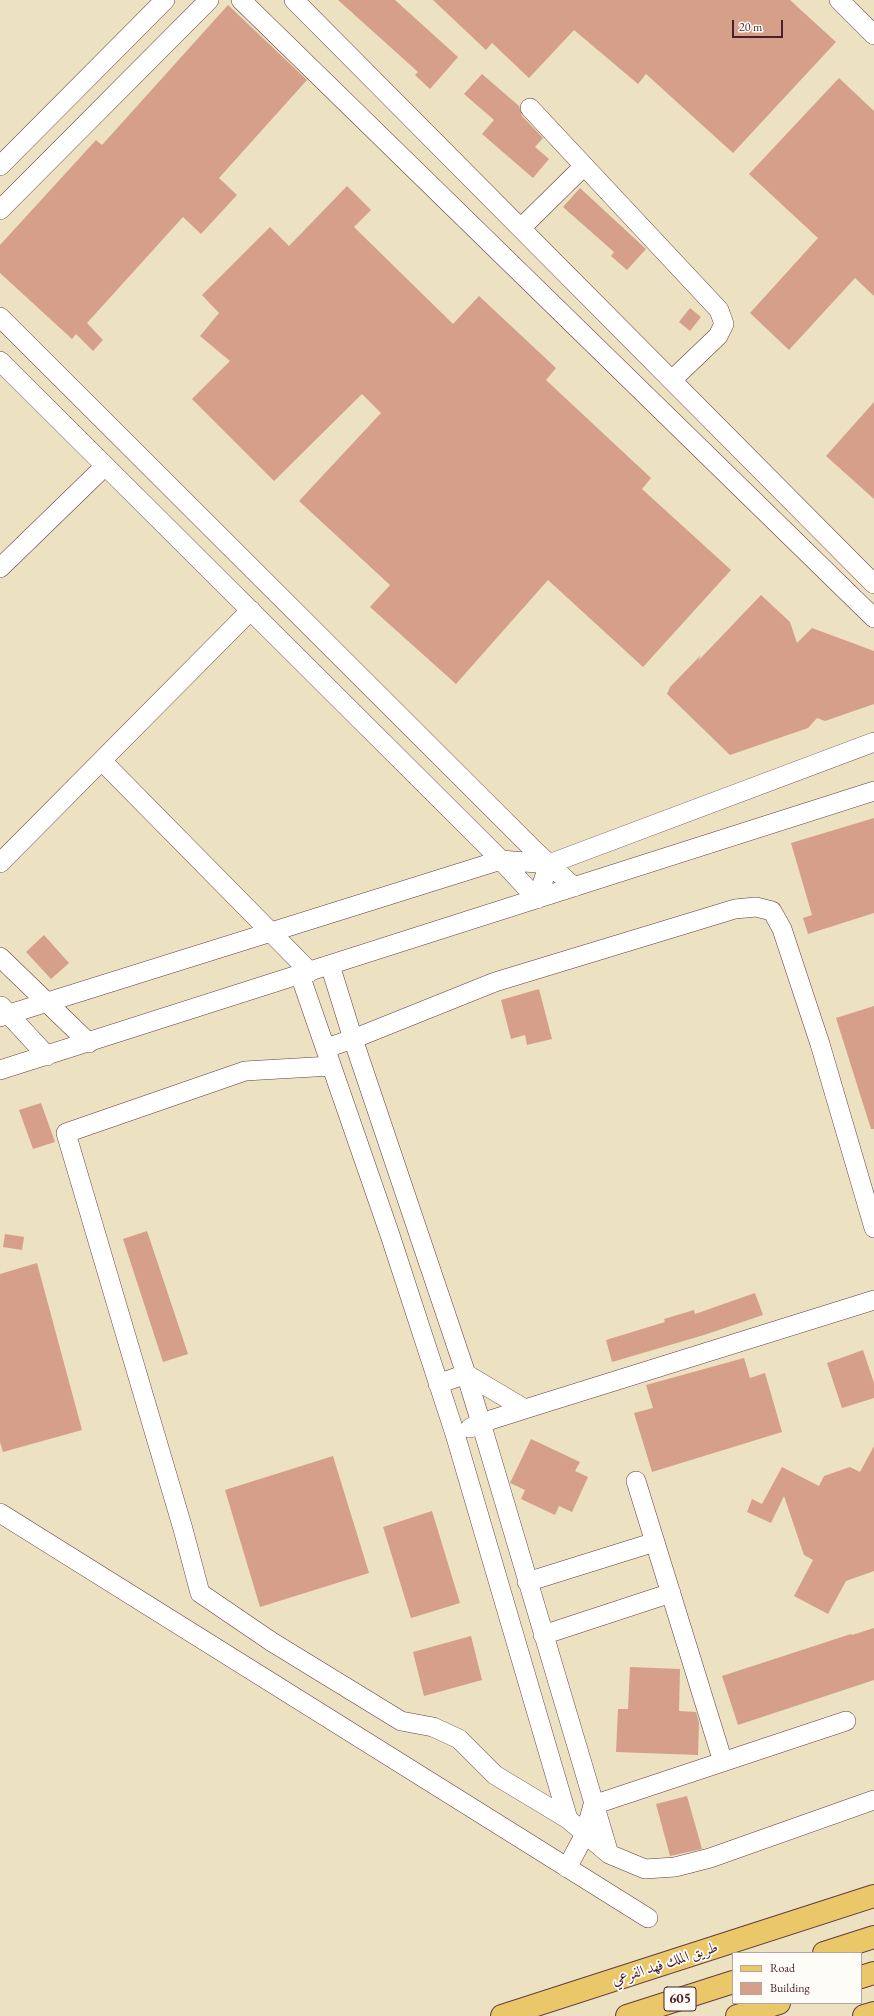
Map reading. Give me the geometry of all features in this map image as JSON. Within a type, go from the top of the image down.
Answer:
[{"type":"main road","name":"طريق الملك فهد الفرعي","points":[[502,2016],[874,1896]]},
{"type":"main road","points":[[827,1952],[874,1937]]},
{"type":"main road","points":[[862,1977],[874,1973]]},
{"type":"main road","name":"605","points":[[627,2016],[732,1982]]},
{"type":"main road","points":[[737,2016],[776,2004]]},
{"type":"main road","points":[[864,2016],[874,2013]]},
{"type":"street","points":[[0,166],[166,0]]},
{"type":"street","points":[[0,210],[209,0]]},
{"type":"street","points":[[241,0],[874,618]]},
{"type":"street","points":[[294,0],[874,584]]},
{"type":"street","points":[[839,0],[874,35]]},
{"type":"street","points":[[530,108],[718,310],[724,324],[718,336],[672,380]]},
{"type":"street","points":[[521,228],[584,166]]},
{"type":"street","points":[[0,317],[549,864],[574,887]]},
{"type":"street","points":[[0,361],[501,860],[537,899]]},
{"type":"street","points":[[0,568],[105,466]]},
{"type":"street","points":[[0,863],[251,610]]},
{"type":"street","points":[[3,1012],[45,1002],[501,860],[549,864],[874,742]]},
{"type":"street","points":[[102,760],[270,932],[305,974],[331,1066],[390,1235],[455,1434],[568,1819]]},
{"type":"street","points":[[0,1070],[89,1043],[874,791]]},
{"type":"street","points":[[537,899],[549,864]]},
{"type":"street","points":[[326,1048],[353,1039],[503,980],[735,909],[756,907],[772,911],[782,929],[817,1037],[874,1228]]},
{"type":"street","points":[[0,957],[89,1043]]},
{"type":"street","points":[[330,965],[353,1039],[466,1374],[593,1805],[609,1854]]},
{"type":"street","points":[[3,1012],[47,1056]]},
{"type":"street","points":[[331,1066],[245,1071],[66,1133],[183,1529],[200,1593],[272,1642],[401,1721],[433,1727],[459,1739],[495,1775],[568,1819],[609,1854],[645,1869],[675,1867],[710,1858],[874,1800]]},
{"type":"street","points":[[390,1235],[415,1225]]},
{"type":"street","points":[[455,1434],[481,1423],[874,1300]]},
{"type":"street","points":[[438,1384],[466,1374]]},
{"type":"street","points":[[466,1374],[525,1409]]},
{"type":"street","points":[[636,1481],[723,1762]]},
{"type":"street","points":[[0,1513],[648,1918]]},
{"type":"street","points":[[527,1582],[655,1542]]},
{"type":"street","points":[[511,1627],[541,1626],[671,1593]]},
{"type":"street","points":[[593,1805],[846,1721]]},
{"type":"street","points":[[567,1868],[585,1834],[593,1805]]},
{"type":"building","points":[[338,0],[395,0],[458,57],[430,89],[415,75],[418,72]]},
{"type":"building","points":[[433,0],[790,0],[836,42],[733,153],[646,74],[638,84],[574,30],[529,78],[492,43],[486,50]]},
{"type":"building","points":[[228,5],[307,80],[219,178],[237,195],[201,234],[183,217],[87,323],[103,340],[93,351],[76,334],[72,339],[0,273],[0,245],[96,140],[102,145]]},
{"type":"building","points":[[482,74],[519,106],[522,116],[543,138],[535,147],[549,159],[533,178],[482,134],[494,120],[464,94]]},
{"type":"building","points":[[839,78],[874,111],[874,296],[855,278],[789,350],[750,313],[818,238],[749,174]]},
{"type":"building","points":[[347,186],[371,210],[354,227],[453,324],[479,296],[556,368],[546,380],[651,478],[642,489],[731,570],[643,667],[548,580],[456,684],[370,607],[390,585],[299,501],[381,413],[362,394],[274,481],[192,399],[230,361],[200,336],[219,313],[202,295],[270,227],[289,246]]},
{"type":"building","points":[[580,188],[646,249],[627,270],[611,256],[614,252],[563,207]]},
{"type":"building","points":[[690,308],[701,317],[690,331],[679,322]]},
{"type":"building","points":[[874,402],[874,499],[826,456]]},
{"type":"building","points":[[761,595],[790,622],[797,643],[812,628],[874,651],[874,704],[825,721],[817,718],[808,728],[730,755],[667,694],[670,687],[701,655],[698,661]]},
{"type":"building","points":[[874,818],[874,913],[808,934],[803,918],[812,915],[791,843]]},
{"type":"building","points":[[44,935],[69,963],[51,979],[26,952]]},
{"type":"building","points":[[539,989],[552,1039],[527,1045],[525,1035],[511,1039],[501,1000]]},
{"type":"building","points":[[874,1006],[874,1129],[871,1129],[836,1018]]},
{"type":"building","points":[[41,1103],[55,1142],[33,1149],[19,1110]]},
{"type":"building","points":[[147,1231],[188,1354],[163,1362],[123,1239]]},
{"type":"building","points":[[5,1234],[24,1237],[22,1250],[3,1247]]},
{"type":"building","points":[[37,1263],[82,1430],[3,1452],[0,1442],[0,1274]]},
{"type":"building","points":[[755,1293],[763,1315],[704,1335],[612,1362],[606,1340],[665,1322],[664,1319],[694,1310],[695,1314]]},
{"type":"building","points":[[863,1350],[874,1383],[874,1398],[842,1408],[827,1363]]},
{"type":"building","points":[[744,1358],[750,1378],[765,1373],[782,1432],[652,1472],[634,1413],[653,1408],[646,1385]]},
{"type":"building","points":[[531,1439],[580,1462],[575,1471],[588,1477],[572,1512],[559,1506],[555,1515],[521,1499],[525,1490],[510,1483]]},
{"type":"building","points":[[874,1446],[874,1571],[846,1581],[828,1614],[794,1596],[813,1560],[804,1555],[784,1496],[771,1523],[747,1512],[752,1499],[762,1504],[782,1467],[819,1486],[824,1476],[850,1467],[860,1472]]},
{"type":"building","points":[[333,1456],[369,1573],[260,1607],[225,1490]]},
{"type":"building","points":[[432,1511],[460,1603],[411,1618],[383,1527]]},
{"type":"building","points":[[874,1628],[874,1680],[738,1725],[722,1676],[851,1634],[852,1635]]},
{"type":"building","points":[[471,1636],[482,1680],[424,1696],[413,1652]]},
{"type":"building","points":[[630,1667],[680,1669],[679,1711],[696,1712],[699,1723],[698,1755],[616,1752],[618,1709],[628,1709]]},
{"type":"building","points":[[687,1796],[702,1849],[670,1856],[656,1804]]}]
